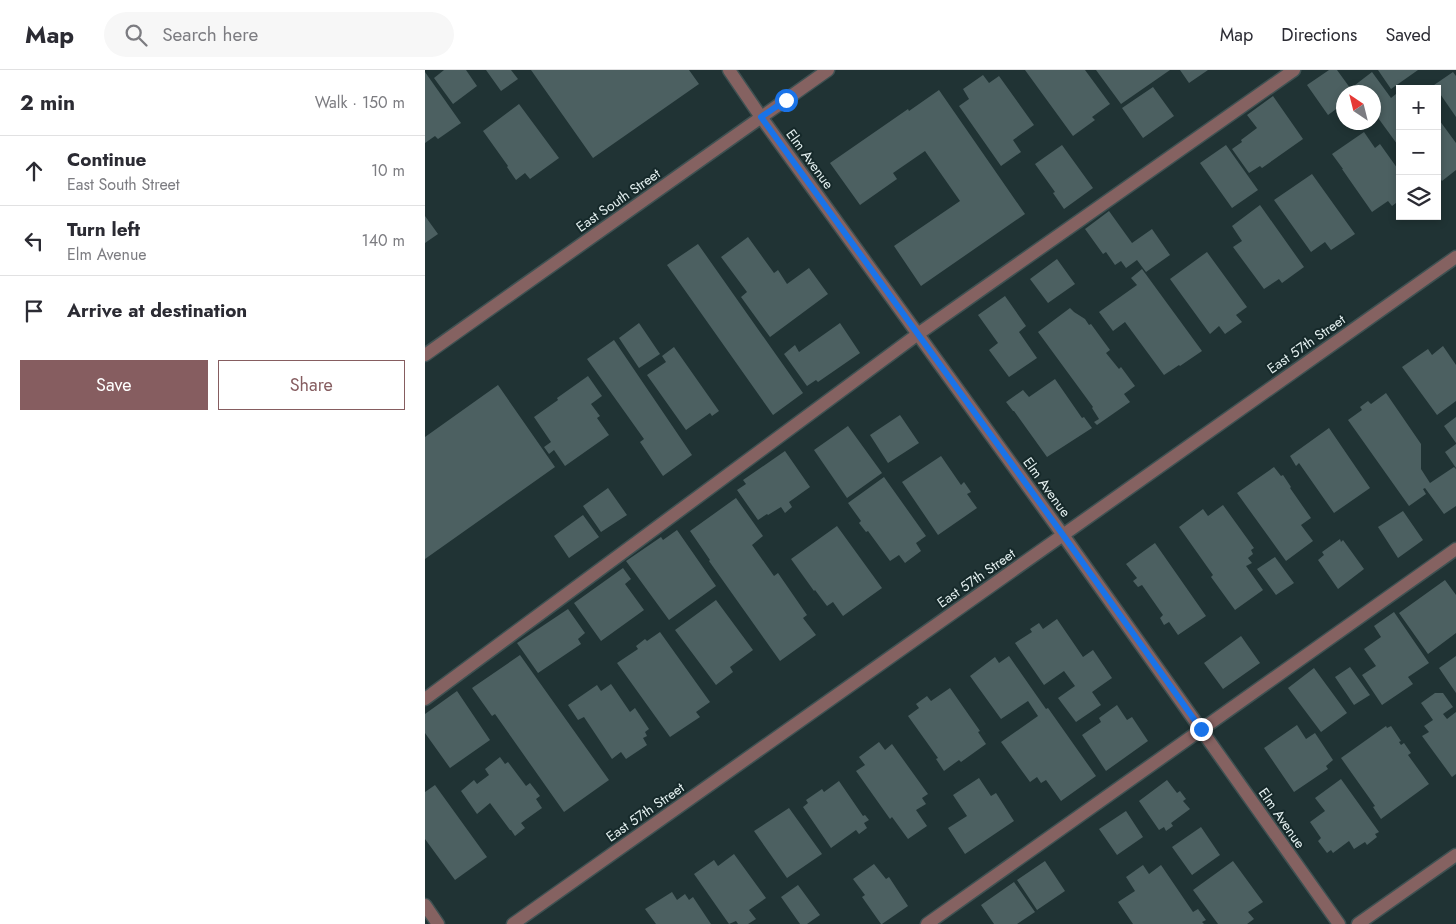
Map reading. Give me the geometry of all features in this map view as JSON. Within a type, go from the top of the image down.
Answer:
[{"type":"street","name":"Elm Avenue","points":[[729,70],[1063,535],[1339,924]]},
{"type":"street","name":"East South Street","points":[[425,355],[828,70]]},
{"type":"street","points":[[425,699],[918,334],[1295,70]]},
{"type":"street","name":"East 57th Street","points":[[513,924],[1456,256]]},
{"type":"street","points":[[927,924],[1456,549]]},
{"type":"street","points":[[1359,924],[1456,855]]},
{"type":"street","points":[[425,905],[438,924]]},
{"type":"building","points":[[444,70],[466,70],[477,86],[453,104],[434,78]]},
{"type":"building","points":[[486,70],[511,70],[518,79],[501,91]]},
{"type":"building","points":[[531,70],[689,70],[699,84],[593,158]]},
{"type":"building","points":[[1025,70],[1085,70],[1110,104],[1092,117],[1095,120],[1073,136]]},
{"type":"building","points":[[1096,70],[1170,70],[1121,104]]},
{"type":"building","points":[[1180,70],[1208,70],[1189,83]]},
{"type":"building","points":[[1329,70],[1337,70],[1348,85],[1336,85],[1336,109],[1328,115],[1307,85]]},
{"type":"building","points":[[1378,70],[1418,70],[1396,85],[1391,89]]},
{"type":"building","points":[[425,72],[461,123],[438,139],[435,136],[425,143]]},
{"type":"building","points":[[1372,72],[1391,98],[1396,94],[1396,143],[1381,122],[1381,85],[1355,85]]},
{"type":"building","points":[[1453,72],[1456,76],[1456,117],[1441,95],[1441,85],[1434,85]]},
{"type":"building","points":[[983,75],[989,83],[999,76],[1034,125],[1013,140],[1021,152],[1001,166],[959,106],[969,99],[963,89]]},
{"type":"building","points":[[1153,87],[1174,116],[1143,138],[1122,108]]},
{"type":"building","points":[[939,90],[1025,214],[921,286],[894,246],[960,201],[925,151],[893,173],[897,179],[860,205],[830,163]]},
{"type":"building","points":[[1273,96],[1303,139],[1262,168],[1260,166],[1249,173],[1232,149],[1257,128],[1247,115]]},
{"type":"building","points":[[519,104],[559,158],[530,179],[525,173],[516,180],[483,131]]},
{"type":"building","points":[[1441,122],[1456,143],[1456,170],[1442,181]]},
{"type":"building","points":[[1364,132],[1375,148],[1380,144],[1396,166],[1396,203],[1392,206],[1388,201],[1372,212],[1332,154]]},
{"type":"building","points":[[1062,145],[1093,188],[1064,209],[1053,193],[1055,192],[1035,164]]},
{"type":"building","points":[[1226,145],[1258,190],[1232,208],[1200,163]]},
{"type":"building","points":[[1312,174],[1355,234],[1331,250],[1325,242],[1311,252],[1274,200]]},
{"type":"building","points":[[1260,205],[1304,267],[1282,283],[1279,279],[1264,289],[1233,247],[1242,241],[1232,226]]},
{"type":"building","points":[[1109,211],[1132,243],[1152,229],[1170,255],[1146,272],[1137,260],[1126,268],[1121,261],[1115,265],[1106,252],[1103,254],[1085,229]]},
{"type":"building","points":[[425,216],[438,234],[425,243]]},
{"type":"building","points":[[748,237],[774,273],[778,270],[787,284],[809,268],[828,294],[770,337],[741,297],[747,292],[721,257]]},
{"type":"building","points":[[698,244],[803,393],[773,415],[667,265]]},
{"type":"building","points":[[1207,252],[1247,307],[1236,315],[1242,322],[1225,334],[1219,326],[1210,334],[1170,279]]},
{"type":"building","points":[[1057,259],[1075,284],[1048,303],[1030,279]]},
{"type":"building","points":[[1142,269],[1202,351],[1164,375],[1125,322],[1113,331],[1099,312],[1137,285],[1131,278]]},
{"type":"building","points":[[1005,296],[1026,326],[1019,332],[1037,358],[1009,377],[989,350],[998,343],[978,315]]},
{"type":"building","points":[[1070,308],[1085,319],[1089,325],[1091,324],[1110,350],[1106,353],[1119,369],[1121,367],[1135,386],[1124,394],[1130,402],[1097,425],[1094,422],[1099,419],[1093,407],[1038,332]]},
{"type":"building","points":[[639,323],[660,354],[639,368],[619,338]]},
{"type":"building","points":[[840,323],[860,353],[818,382],[816,380],[807,386],[784,354],[795,345],[799,352]]},
{"type":"building","points":[[614,340],[692,455],[663,476],[640,442],[644,439],[587,359]]},
{"type":"building","points":[[1443,346],[1456,365],[1456,401],[1437,415],[1402,367],[1428,349],[1432,355]]},
{"type":"building","points":[[674,347],[719,411],[712,416],[710,413],[686,430],[647,375],[666,362],[662,356]]},
{"type":"building","points":[[588,376],[602,396],[591,404],[600,416],[597,418],[609,435],[565,466],[554,450],[549,454],[544,447],[551,442],[534,417]]},
{"type":"building","points":[[1055,379],[1082,418],[1084,417],[1092,428],[1047,457],[1006,402],[1023,390],[1029,397]]},
{"type":"building","points":[[498,385],[555,467],[425,559],[425,437]]},
{"type":"building","points":[[1386,393],[1421,444],[1421,469],[1430,483],[1454,467],[1456,469],[1456,506],[1444,514],[1425,488],[1423,489],[1426,494],[1409,506],[1348,420],[1362,410],[1360,407],[1368,401],[1371,404]]},
{"type":"building","points":[[900,415],[919,443],[888,463],[870,435]]},
{"type":"building","points":[[1456,417],[1456,443],[1444,426]]},
{"type":"building","points":[[848,426],[882,473],[847,498],[814,450]]},
{"type":"building","points":[[1329,428],[1370,488],[1334,513],[1299,463],[1296,466],[1290,456]]},
{"type":"building","points":[[1456,444],[1456,468],[1445,452]]},
{"type":"building","points":[[785,451],[810,487],[789,502],[792,507],[785,513],[781,507],[758,520],[737,490],[746,484],[743,480]]},
{"type":"building","points":[[941,456],[961,485],[964,482],[971,492],[967,494],[977,508],[938,535],[902,482]]},
{"type":"building","points":[[1274,467],[1281,476],[1283,475],[1311,518],[1301,525],[1313,541],[1286,561],[1237,493]]},
{"type":"building","points":[[884,477],[926,536],[916,543],[921,551],[905,563],[899,555],[890,561],[868,531],[866,532],[859,523],[861,521],[848,503]]},
{"type":"building","points":[[608,488],[627,515],[601,532],[583,506]]},
{"type":"building","points":[[736,498],[763,536],[752,545],[774,576],[778,573],[807,615],[803,618],[816,635],[780,661],[690,531]]},
{"type":"building","points":[[1223,505],[1254,548],[1251,550],[1253,554],[1248,558],[1252,563],[1246,566],[1263,590],[1235,610],[1179,527],[1203,509],[1208,516]]},
{"type":"building","points":[[1403,511],[1423,540],[1398,558],[1378,527]]},
{"type":"building","points":[[583,515],[599,537],[569,558],[554,536]]},
{"type":"building","points":[[837,526],[882,588],[843,616],[833,602],[827,606],[791,559]]},
{"type":"building","points":[[677,530],[716,586],[669,620],[626,561],[661,537],[663,540]]},
{"type":"building","points":[[1340,539],[1341,542],[1343,540],[1364,569],[1338,589],[1318,560],[1324,555],[1322,552]]},
{"type":"building","points":[[1155,543],[1206,616],[1178,635],[1169,622],[1164,625],[1160,618],[1163,615],[1142,585],[1138,587],[1133,581],[1137,578],[1126,564]]},
{"type":"building","points":[[1275,557],[1294,583],[1276,595],[1257,569]]},
{"type":"building","points":[[623,568],[631,579],[625,584],[644,610],[601,641],[574,603]]},
{"type":"building","points":[[1445,580],[1456,595],[1456,633],[1428,654],[1399,613]]},
{"type":"building","points":[[716,600],[753,650],[730,667],[733,672],[716,685],[675,630]]},
{"type":"building","points":[[568,609],[585,633],[578,639],[581,644],[538,673],[517,643]]},
{"type":"building","points":[[1394,612],[1429,663],[1408,677],[1413,684],[1382,705],[1362,675],[1376,666],[1364,649],[1381,637],[1374,626]]},
{"type":"building","points":[[1057,619],[1083,657],[1093,650],[1112,678],[1092,692],[1101,705],[1076,722],[1058,698],[1075,686],[1064,671],[1044,685],[1015,643],[1032,632],[1030,629],[1039,623],[1043,629]]},
{"type":"building","points":[[660,632],[710,702],[696,712],[700,717],[670,737],[617,663],[638,649],[636,646],[645,639],[647,641]]},
{"type":"building","points":[[1241,636],[1260,663],[1223,689],[1204,663]]},
{"type":"building","points":[[520,655],[609,780],[564,812],[495,714],[492,716],[472,688]]},
{"type":"building","points":[[1009,656],[1096,776],[1061,801],[1046,780],[1041,783],[1037,777],[1030,782],[1001,742],[1038,716],[1028,701],[1001,719],[970,676],[995,657],[999,663]]},
{"type":"building","points":[[1456,656],[1456,693],[1439,668]]},
{"type":"building","points":[[1350,667],[1370,695],[1354,705],[1335,677]]},
{"type":"building","points":[[1314,668],[1347,713],[1321,732],[1288,688]]},
{"type":"building","points":[[611,684],[630,712],[635,708],[649,729],[645,732],[647,736],[643,738],[647,745],[626,759],[621,752],[612,759],[584,717],[578,720],[568,705],[597,685],[601,691]]},
{"type":"building","points":[[950,688],[980,731],[978,732],[986,744],[961,762],[959,760],[944,771],[936,759],[938,758],[908,716],[919,708],[916,704],[927,696],[931,701]]},
{"type":"building","points":[[457,691],[490,740],[450,768],[425,733],[425,714]]},
{"type":"building","points":[[1435,693],[1443,693],[1453,707],[1443,714],[1447,719],[1456,712],[1456,774],[1452,777],[1422,736],[1429,732],[1424,726],[1433,720],[1421,703]]},
{"type":"building","points":[[1117,705],[1127,720],[1132,717],[1148,741],[1106,771],[1082,735],[1101,722],[1099,718]]},
{"type":"building","points":[[1297,725],[1306,739],[1315,733],[1333,760],[1326,766],[1328,769],[1294,792],[1264,748]]},
{"type":"building","points":[[1386,726],[1387,728],[1391,726],[1401,741],[1399,742],[1401,745],[1404,743],[1411,753],[1408,755],[1429,784],[1381,819],[1373,807],[1375,806],[1341,758]]},
{"type":"building","points":[[879,742],[885,750],[892,744],[928,794],[922,798],[926,804],[916,810],[927,826],[908,839],[892,817],[890,819],[856,771],[865,765],[859,757]]},
{"type":"building","points":[[500,757],[505,764],[508,762],[526,786],[530,783],[540,796],[536,799],[542,808],[521,823],[525,828],[515,836],[490,803],[477,814],[461,791],[474,780],[477,784],[489,775],[485,769]]},
{"type":"building","points":[[979,778],[991,796],[996,793],[1014,821],[965,854],[948,828],[967,816],[953,795]]},
{"type":"building","points":[[1341,779],[1379,832],[1375,834],[1377,837],[1367,845],[1365,842],[1354,849],[1349,841],[1333,853],[1331,850],[1327,853],[1318,841],[1321,838],[1310,822],[1325,811],[1315,798]]},
{"type":"building","points":[[1167,780],[1177,793],[1180,791],[1186,799],[1183,801],[1190,809],[1171,823],[1173,826],[1166,831],[1164,827],[1159,830],[1139,801]]},
{"type":"building","points":[[839,781],[863,816],[865,815],[869,820],[864,823],[867,828],[859,834],[856,830],[831,848],[803,807],[808,803],[806,800],[822,789],[824,792]]},
{"type":"building","points":[[435,785],[487,857],[455,880],[425,839],[425,792]]},
{"type":"building","points":[[789,808],[822,854],[787,878],[754,831]]},
{"type":"building","points":[[1126,811],[1143,837],[1117,855],[1099,829]]},
{"type":"building","points":[[1201,827],[1220,855],[1192,875],[1172,847]]},
{"type":"building","points":[[734,854],[766,898],[749,910],[756,919],[748,924],[738,924],[736,921],[729,924],[694,874],[714,860],[718,866]]},
{"type":"building","points":[[1045,861],[1065,891],[1037,910],[1017,880]]},
{"type":"building","points":[[1233,861],[1263,902],[1248,912],[1254,919],[1247,924],[1218,924],[1193,890]]},
{"type":"building","points":[[874,864],[886,879],[889,877],[908,906],[882,924],[862,897],[865,895],[853,879]]},
{"type":"building","points":[[1143,865],[1149,874],[1161,865],[1193,912],[1198,909],[1206,920],[1202,922],[1204,924],[1133,924],[1118,902],[1135,891],[1126,877]]},
{"type":"building","points":[[1014,882],[1035,912],[1017,924],[994,924],[981,905]]},
{"type":"building","points":[[798,885],[820,915],[807,924],[800,924],[781,897]]},
{"type":"building","points":[[672,892],[677,900],[685,894],[689,900],[693,897],[711,924],[656,924],[645,909]]},
{"type":"route","points":[[786,100],[761,117],[1201,729]]}]
